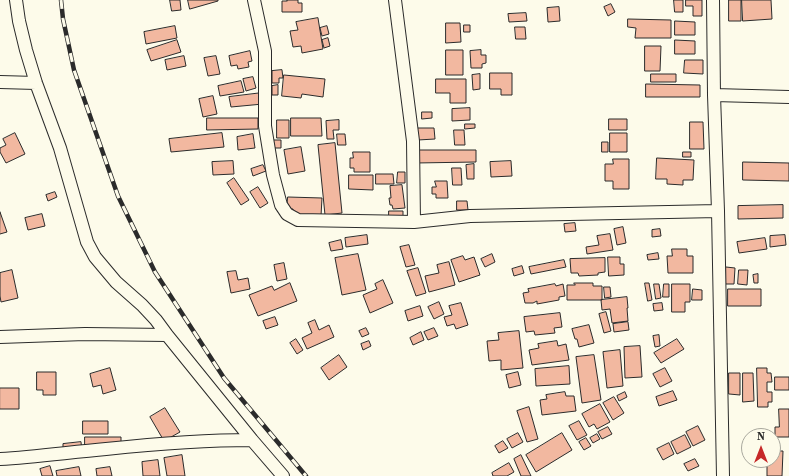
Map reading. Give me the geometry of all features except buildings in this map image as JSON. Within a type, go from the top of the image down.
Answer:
[{"type":"street","points":[[16,0],[19,21],[36,83],[60,148],[87,242],[95,257],[116,282],[142,305],[156,320],[252,440],[283,476]]},
{"type":"street","points":[[254,0],[265,51],[265,126],[273,175],[281,205],[291,216],[298,220],[414,222],[470,216],[718,211]]},
{"type":"street","points":[[395,0],[413,141],[414,222]]},
{"type":"street","points":[[713,0],[723,476]]},
{"type":"street","points":[[0,82],[36,83]]},
{"type":"street","points":[[714,95],[789,97]]},
{"type":"street","points":[[0,337],[85,334],[167,335]]},
{"type":"street","points":[[0,459],[33,457],[107,448],[219,440],[252,440]]},
{"type":"railway","points":[[61,0],[63,19],[74,70],[118,196],[155,272],[224,378],[306,476]]}]
